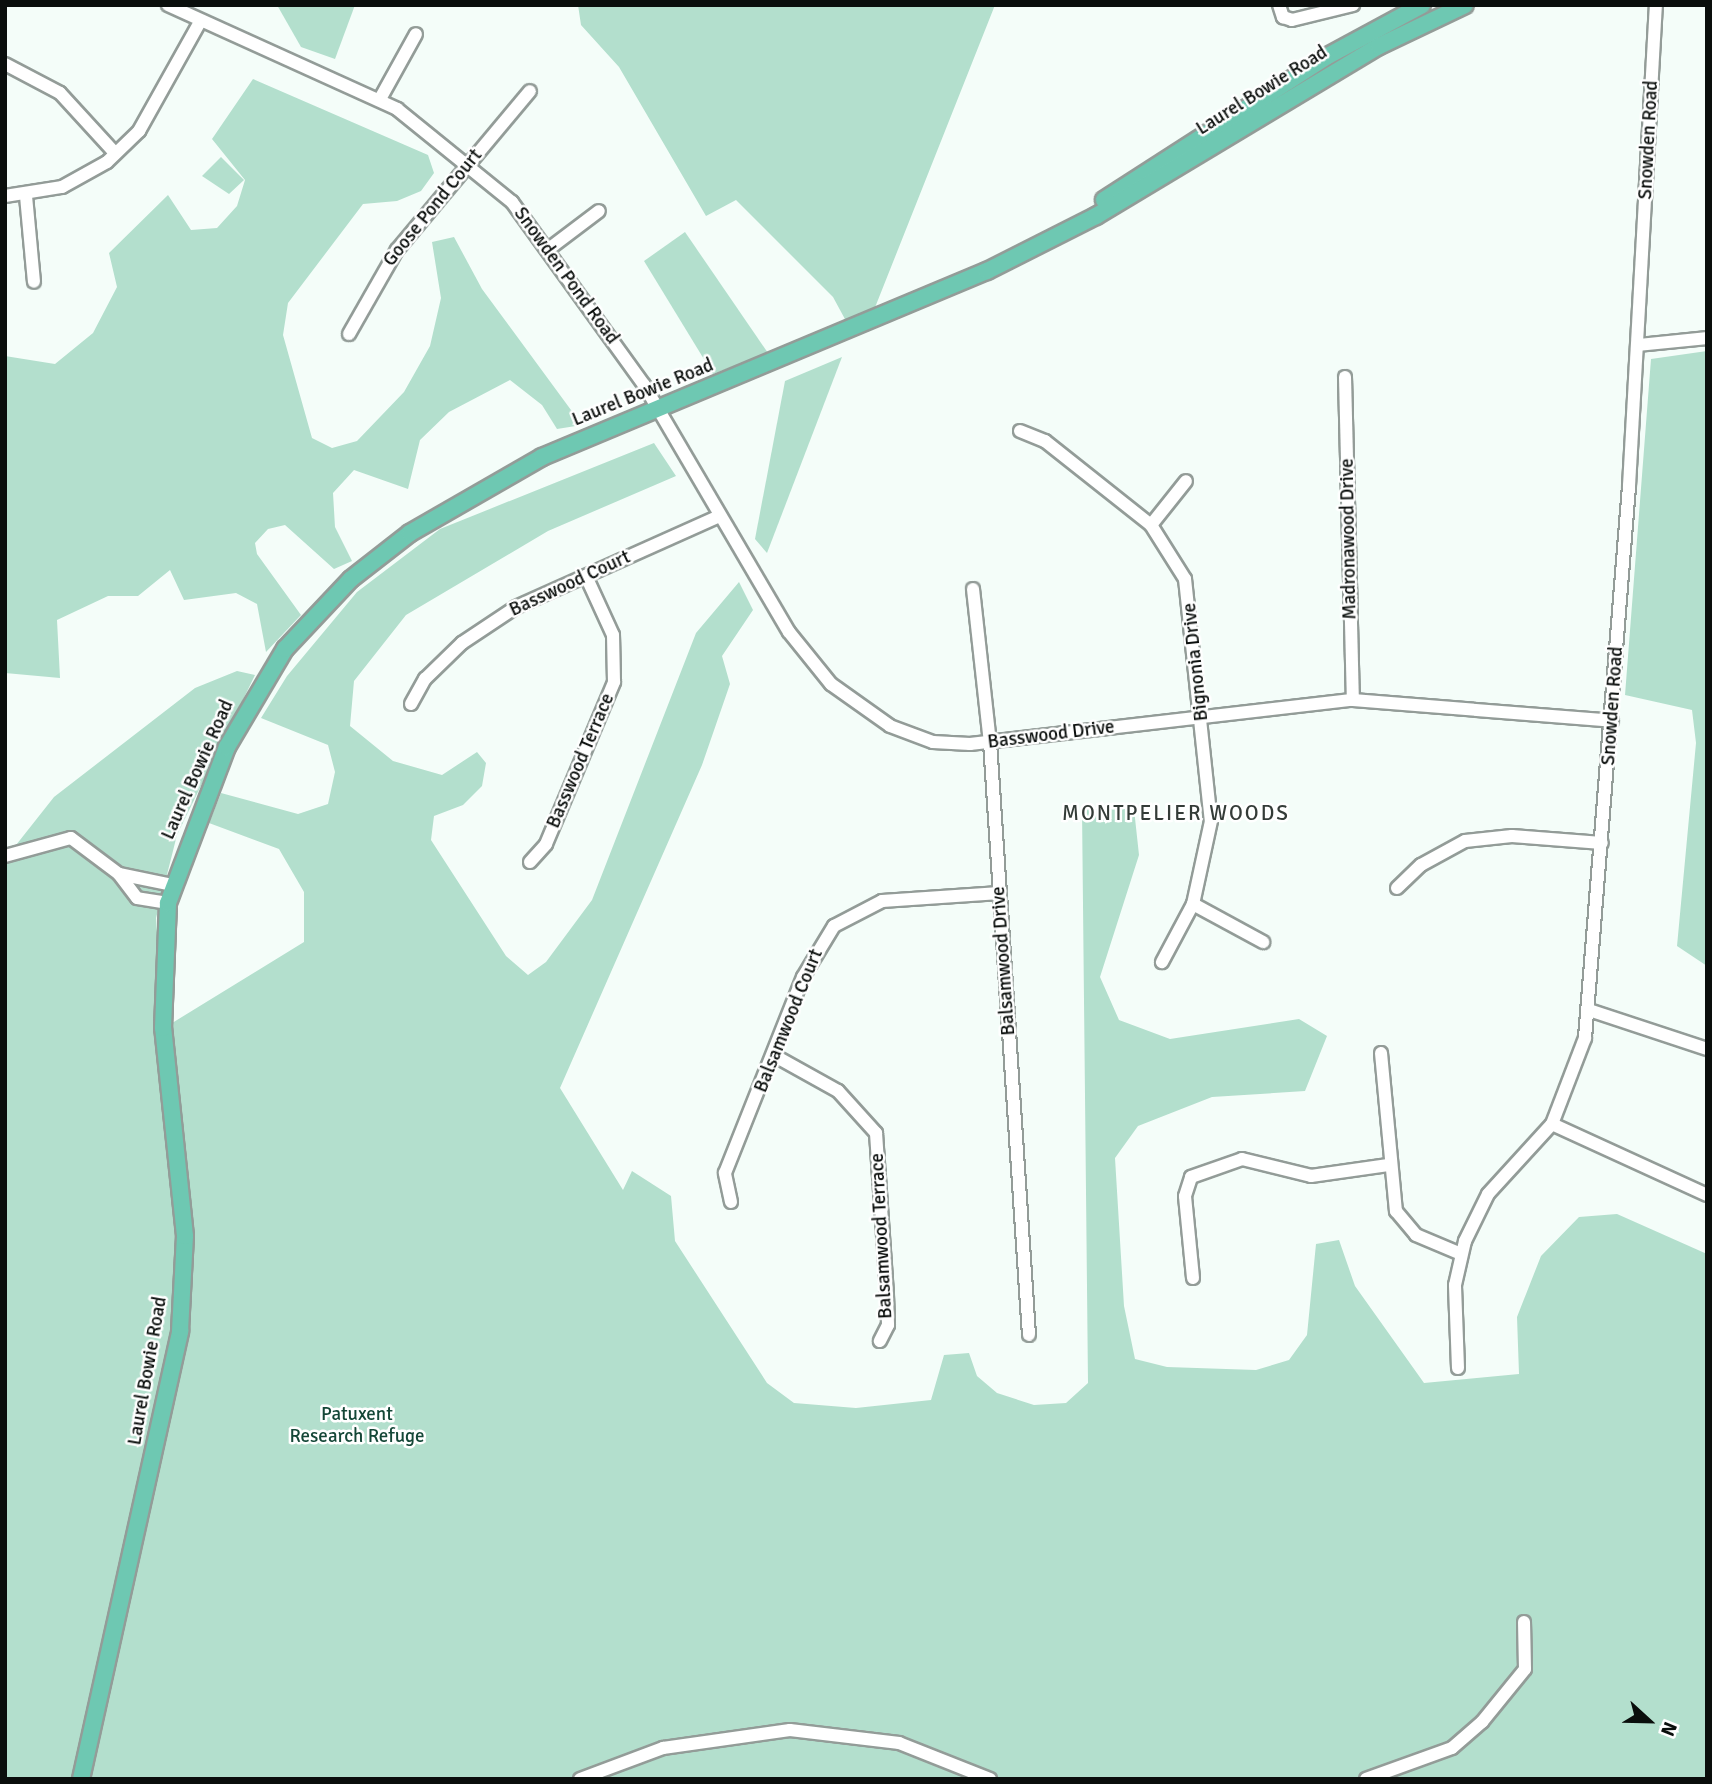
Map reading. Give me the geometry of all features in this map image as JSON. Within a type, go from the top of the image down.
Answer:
[{"type":"main road","name":"Laurel Bowie Road","points":[[1085,218],[1326,57],[1422,5]]},
{"type":"main road","name":"Laurel Bowie Road","points":[[81,1779],[180,1331],[185,1236],[163,1028],[168,903],[172,885],[248,707],[285,649],[351,579],[458,503],[542,457],[948,290],[1085,218],[1379,46],[1465,5]]},
{"type":"street","name":"Snowden Pond Road","points":[[169,5],[200,22],[380,99],[470,163],[550,247],[657,410]]},
{"type":"street","points":[[1279,5],[1283,17],[1293,20],[1353,5]]},
{"type":"street","name":"Snowden Road","points":[[1458,1368],[1455,1286],[1461,1254],[1488,1194],[1552,1124],[1576,1074],[1589,1010],[1638,345],[1656,5]]},
{"type":"street","points":[[5,196],[26,196],[78,180],[116,153],[139,131],[200,22]]},
{"type":"street","points":[[380,99],[416,34]]},
{"type":"street","points":[[5,64],[60,93],[116,153]]},
{"type":"street","name":"Goose Pond Court","points":[[349,334],[386,265],[530,91]]},
{"type":"street","points":[[26,196],[34,282]]},
{"type":"street","points":[[550,247],[599,211]]},
{"type":"street","points":[[1638,345],[1707,338]]},
{"type":"street","name":"Madronawood Drive","points":[[1345,377],[1353,700]]},
{"type":"street","name":"Basswood Drive","points":[[657,410],[717,517],[789,632],[849,700],[922,739],[990,742],[1353,700],[1612,721]]},
{"type":"street","name":"Bignonia Drive","points":[[1020,431],[1045,441],[1151,525],[1185,579],[1210,821],[1193,904],[1162,962]]},
{"type":"street","points":[[1151,525],[1186,481]]},
{"type":"street","name":"Basswood Court","points":[[411,704],[425,679],[462,643],[516,607],[717,517]]},
{"type":"street","name":"Basswood Terrace","points":[[530,862],[546,844],[614,682],[613,635],[586,576]]},
{"type":"street","name":"Balsamwood Drive","points":[[973,589],[990,742],[1029,1335]]},
{"type":"street","points":[[1397,888],[1421,865],[1465,841],[1512,836],[1602,843]]},
{"type":"street","points":[[5,856],[71,838],[118,874],[137,898],[168,903]]},
{"type":"street","points":[[118,874],[172,885]]},
{"type":"street","name":"Balsamwood Court","points":[[731,1202],[725,1173],[775,1056],[815,951],[844,917],[882,901],[1000,893]]},
{"type":"street","points":[[1193,904],[1263,942]]},
{"type":"street","points":[[1589,1010],[1707,1049]]},
{"type":"street","points":[[1381,1053],[1388,1165],[1402,1221],[1423,1239],[1461,1254]]},
{"type":"street","name":"Balsamwood Terrace","points":[[775,1056],[838,1091],[876,1133],[888,1325],[880,1340]]},
{"type":"street","points":[[1552,1124],[1707,1195]]},
{"type":"street","points":[[1193,1278],[1185,1196],[1197,1173],[1242,1159],[1311,1176],[1388,1165]]},
{"type":"street","points":[[1366,1779],[1452,1748],[1482,1722],[1525,1669],[1524,1622]]},
{"type":"street","points":[[580,1779],[634,1754],[790,1730],[899,1743],[990,1779]]},
{"type":"green space","points":[[277,5],[355,5],[335,59],[301,47]]},
{"type":"green space","points":[[578,5],[995,5],[874,310],[846,321],[833,297],[736,200],[706,216],[619,67],[581,25]]},
{"type":"green space","points":[[253,79],[428,155],[434,173],[421,191],[397,201],[363,204],[288,303],[283,335],[312,438],[332,448],[357,441],[404,392],[430,346],[441,298],[432,242],[454,237],[482,289],[582,425],[557,429],[542,405],[510,380],[449,412],[420,440],[408,489],[354,470],[333,493],[335,527],[352,561],[334,569],[285,525],[268,529],[255,543],[257,554],[301,615],[266,652],[257,604],[236,593],[184,600],[170,570],[138,596],[108,596],[57,620],[60,678],[5,673],[5,356],[55,364],[93,333],[117,287],[109,253],[168,195],[191,230],[217,228],[237,206],[245,180],[212,139]]},
{"type":"green space","points":[[221,157],[244,180],[229,194],[202,176]]},
{"type":"green space","points":[[685,232],[768,353],[713,374],[644,261]]},
{"type":"green space","points":[[1707,351],[1707,966],[1677,946],[1696,743],[1692,710],[1625,695],[1651,359]]},
{"type":"green space","points":[[842,357],[767,553],[755,539],[785,381]]},
{"type":"green space","name":"Patuxent Research Refuge","points":[[654,443],[676,476],[548,531],[406,615],[354,681],[350,726],[393,761],[442,775],[477,752],[486,763],[482,786],[463,805],[434,816],[431,840],[506,956],[528,975],[546,962],[592,900],[696,633],[739,582],[753,610],[722,656],[730,684],[702,765],[560,1088],[623,1190],[632,1171],[671,1196],[675,1241],[767,1383],[794,1403],[856,1408],[931,1400],[944,1355],[969,1353],[977,1376],[997,1393],[1034,1405],[1066,1403],[1088,1383],[1082,809],[1134,809],[1139,855],[1100,977],[1119,1020],[1170,1039],[1299,1019],[1327,1036],[1305,1091],[1212,1097],[1138,1126],[1115,1158],[1124,1306],[1135,1359],[1167,1367],[1256,1370],[1289,1360],[1307,1335],[1316,1244],[1339,1240],[1355,1286],[1424,1383],[1519,1374],[1517,1317],[1541,1256],[1579,1217],[1617,1214],[1707,1254],[1707,1779],[5,1779],[5,859],[54,797],[195,688],[237,671],[255,675],[177,835],[156,918],[164,1028],[304,942],[304,892],[279,849],[209,823],[221,793],[298,814],[328,804],[335,772],[328,745],[261,718],[287,676],[357,592],[440,529]]},
{"type":"district","name":"MONTPELIER WOODS","points":[[1176,813]]}]
